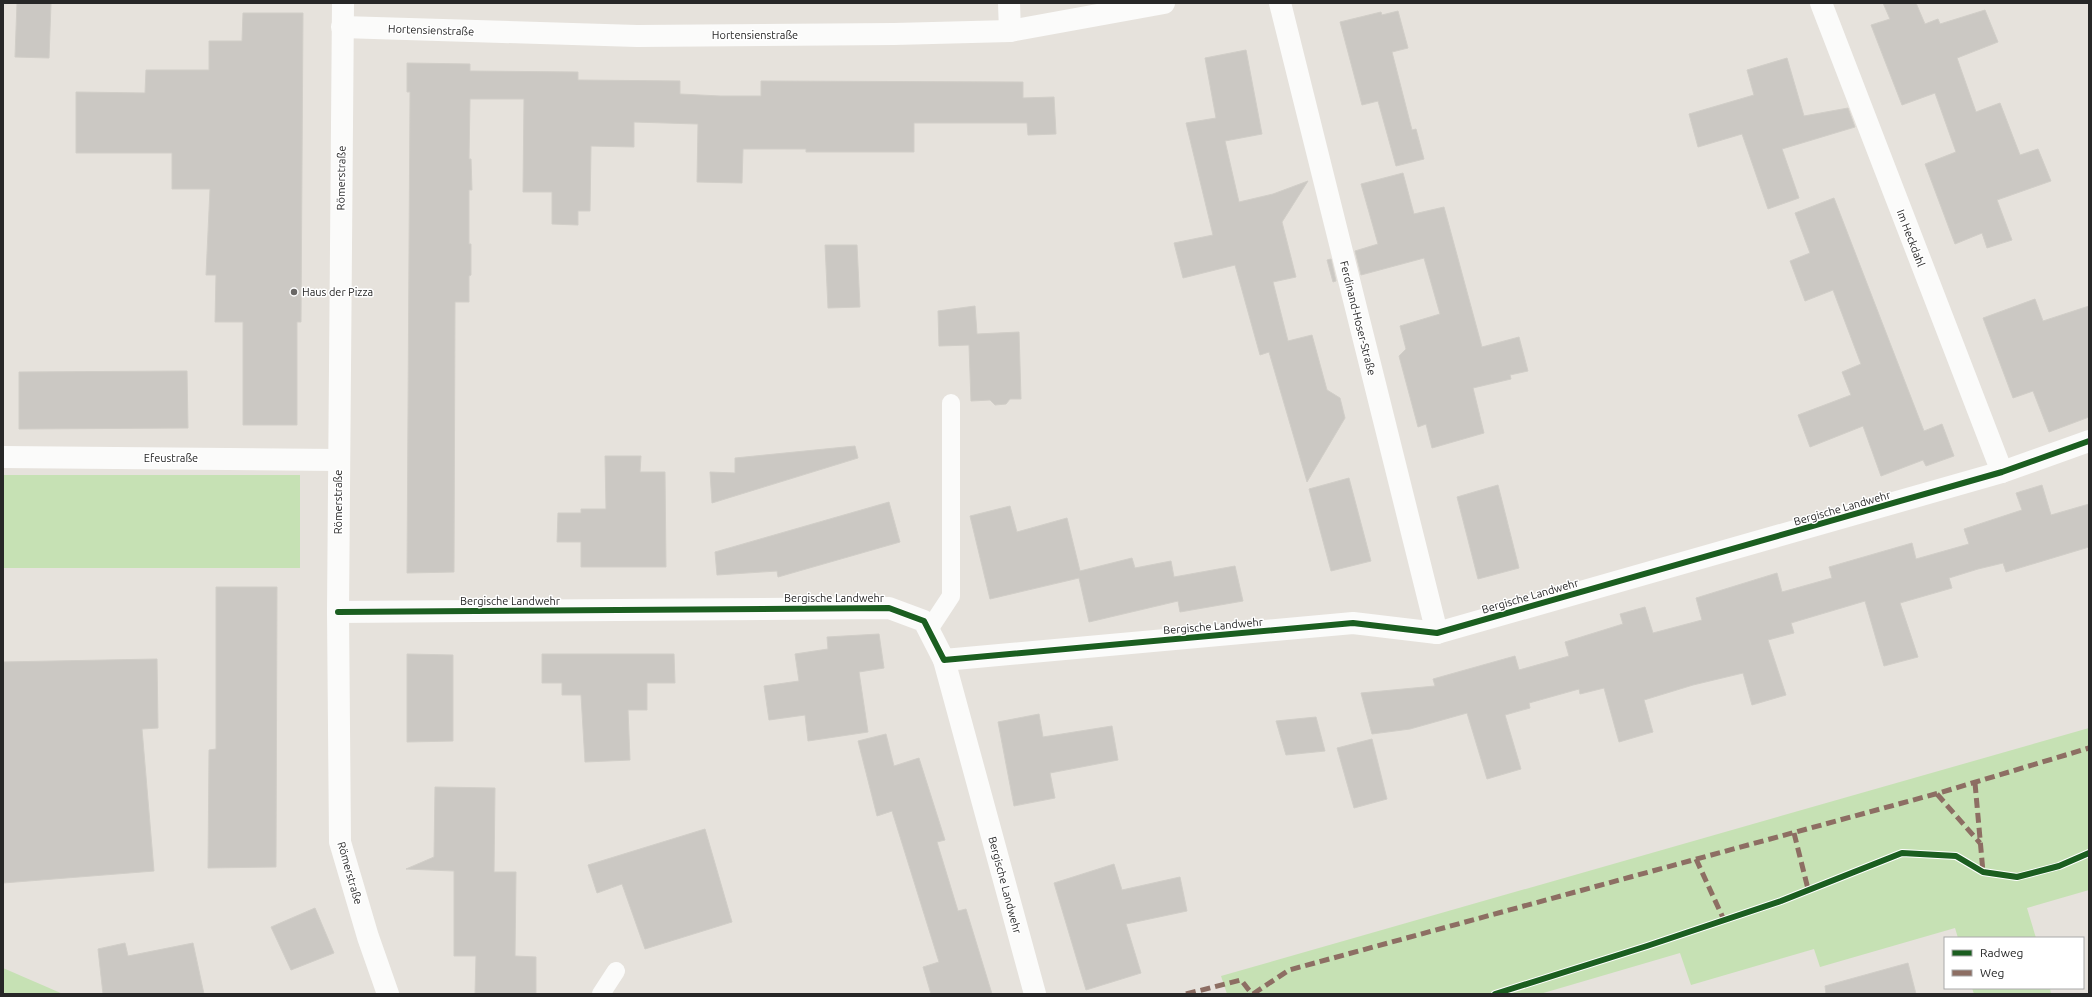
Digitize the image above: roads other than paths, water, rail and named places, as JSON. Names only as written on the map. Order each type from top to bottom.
[{"type":"street","name":"Römerstraße","points":[[343,3],[338,460],[340,842],[368,937],[388,994]]},
{"type":"street","points":[[1009,3],[1010,31]]},
{"type":"street","name":"Hortensienstraße","points":[[342,27],[637,36],[894,34],[1010,31],[1164,3]]},
{"type":"street","name":"Ferdinand-Hoser-Straße","points":[[1280,3],[1437,633]]},
{"type":"street","name":"Im Heckdahl","points":[[1821,3],[2002,472]]},
{"type":"street","name":"Bergische Landwehr","points":[[944,660],[1353,623],[1437,633],[2002,472],[2089,441]]},
{"type":"street","name":"Efeustraße","points":[[3,457],[338,460]]},
{"type":"street","name":"Bergische Landwehr","points":[[338,612],[889,608],[924,621],[944,660],[1035,994]]},
{"type":"lane","points":[[928,631],[951,596],[951,403]]},
{"type":"lane","points":[[601,994],[616,971]]},
{"type":"place","name":"Haus der Pizza","points":[[294,292]]}]
